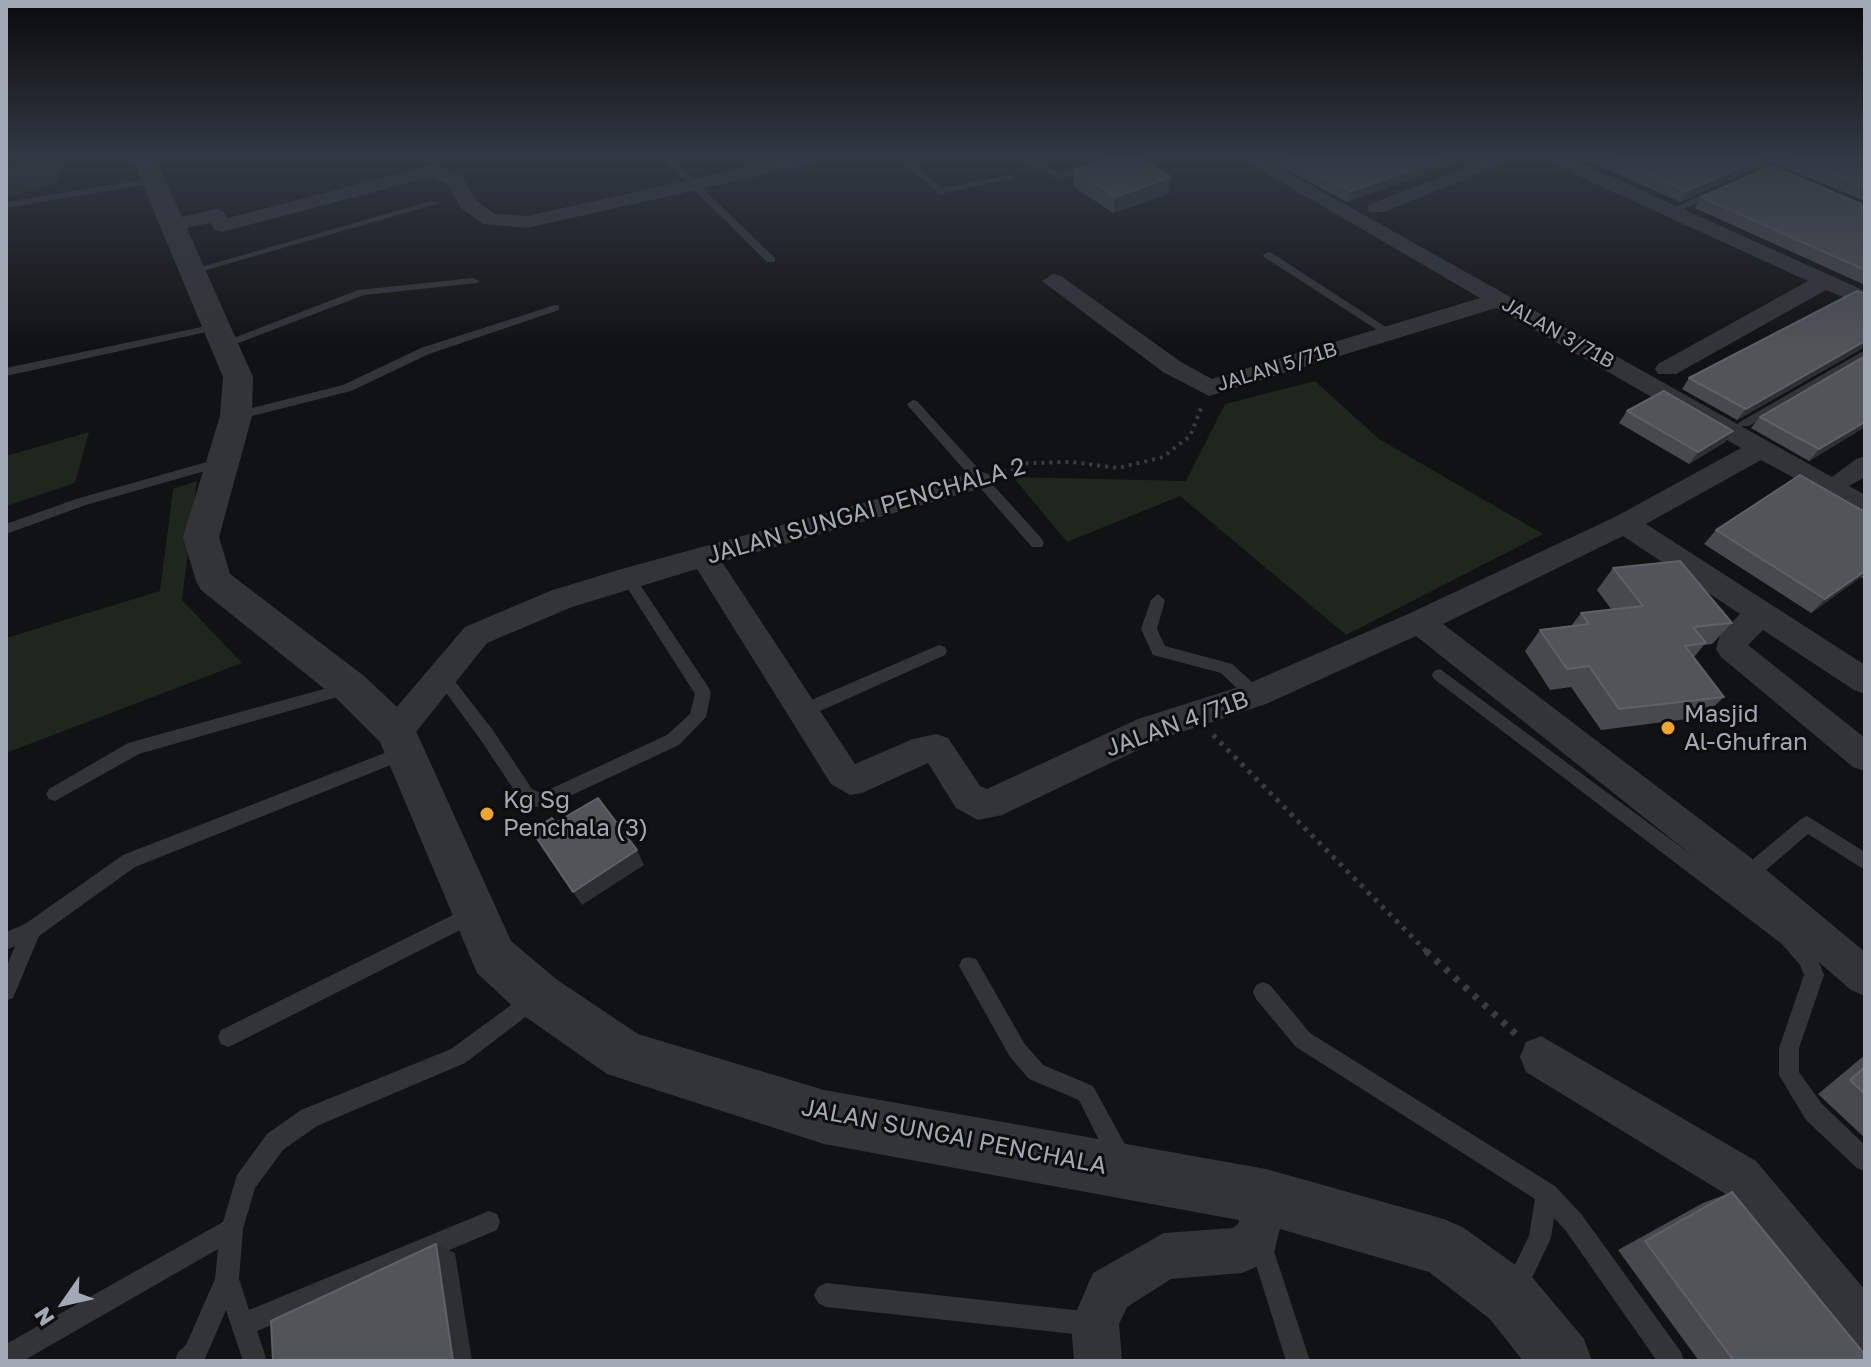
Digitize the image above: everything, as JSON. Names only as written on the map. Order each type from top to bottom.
[{"type":"street","points":[[172,225],[182,223]]},
{"type":"street","name":"JALAN 3/71B","points":[[1364,223],[1865,507]]},
{"type":"street","points":[[1698,223],[1865,299]]},
{"type":"street","name":"JALAN SUNGAI PENCHALA","points":[[172,225],[238,377],[236,416],[201,537],[214,581],[350,687],[400,742],[494,957],[538,996],[625,1056],[824,1117],[1126,1170],[1262,1217],[1444,1248],[1511,1298],[1562,1361]]},
{"type":"street","name":"JALAN 5/71B","points":[[1053,281],[1172,367],[1209,388],[1455,315],[1498,299]]},
{"type":"street","points":[[1667,369],[1825,281]]},
{"type":"street","name":"JALAN 4/71B","points":[[704,557],[801,712],[850,780],[925,749],[936,748],[968,797],[978,805],[990,804],[1150,729],[1255,695],[1419,622],[1625,524],[1762,448]]},
{"type":"street","name":"JALAN SUNGAI PENCHALA 2","points":[[400,742],[441,675],[476,635],[561,599],[628,578],[979,480]]},
{"type":"street","points":[[1625,524],[1865,681]]},
{"type":"street","points":[[1762,614],[1735,635],[1732,649],[1865,757]]},
{"type":"street","points":[[1419,622],[1746,876],[1865,977]]},
{"type":"street","points":[[1541,1057],[1740,1177],[1865,1327]]},
{"type":"street","points":[[1096,1343],[1110,1290],[1164,1256],[1242,1250],[1262,1217]]},
{"type":"lane","points":[[192,271],[364,223]]},
{"type":"lane","points":[[734,223],[771,260]]},
{"type":"lane","name":"JALAN 5/71B","points":[[1268,255],[1389,333]]},
{"type":"lane","points":[[6,372],[220,336],[362,292],[473,281]]},
{"type":"lane","points":[[236,416],[347,388],[425,351],[555,308]]},
{"type":"lane","points":[[1744,423],[1865,354]]},
{"type":"lane","points":[[913,404],[1037,543]]},
{"type":"lane","points":[[6,529],[81,502],[221,462]]},
{"type":"lane","points":[[441,675],[526,794],[536,800],[551,797],[673,740],[698,717],[703,693],[628,578]]},
{"type":"lane","points":[[1158,600],[1149,629],[1159,651],[1226,668],[1255,695]]},
{"type":"lane","points":[[801,712],[939,651]]},
{"type":"lane","points":[[1440,675],[1789,938],[1808,959],[1814,975],[1789,1048],[1789,1075],[1814,1112],[1865,1160]]},
{"type":"lane","points":[[55,794],[134,748],[350,687]]},
{"type":"lane","points":[[6,941],[32,930],[129,861],[400,742]]},
{"type":"lane","points":[[1746,876],[1807,824],[1865,862]]},
{"type":"lane","points":[[228,1037],[474,913]]},
{"type":"lane","points":[[6,991],[32,930]]},
{"type":"lane","points":[[969,966],[1017,1050],[1036,1072],[1086,1093],[1126,1170]]},
{"type":"lane","points":[[1263,992],[1303,1040],[1547,1194],[1574,1223],[1672,1361]]},
{"type":"lane","points":[[187,1361],[195,1354],[227,1279],[232,1229],[245,1183],[275,1142],[309,1118],[458,1056],[538,996]]},
{"type":"lane","points":[[1511,1298],[1540,1238],[1547,1194]]},
{"type":"lane","points":[[1262,1217],[1298,1361]]},
{"type":"lane","points":[[242,1325],[489,1222]]},
{"type":"lane","points":[[6,1357],[232,1229]]},
{"type":"lane","points":[[227,1279],[255,1361]]},
{"type":"lane","points":[[826,1295],[1096,1343]]},
{"type":"path","name":"JALAN SUNGAI PENCHALA 2","points":[[979,480],[1028,463],[1072,462],[1118,468],[1163,457],[1190,436],[1209,388]]},
{"type":"path","points":[[1195,716],[1386,914],[1541,1057]]},
{"type":"shaded area","points":[[1315,381],[1379,439],[1543,534],[1346,635],[1180,496],[1067,542],[1013,477],[1186,481],[1225,404]]},
{"type":"shaded area","points":[[89,432],[75,483],[6,506],[6,456]]},
{"type":"shaded area","points":[[197,481],[182,600],[242,663],[6,753],[6,638],[160,591],[173,489]]},
{"type":"building","points":[[1759,223],[1865,223],[1865,270]]},
{"type":"building","points":[[1857,291],[1865,294],[1865,341],[1746,409],[1689,378]]},
{"type":"building","points":[[1865,356],[1865,422],[1819,449],[1760,417]]},
{"type":"building","points":[[1664,391],[1733,431],[1698,452],[1627,411]]},
{"type":"building","points":[[1800,475],[1865,512],[1865,571],[1825,599],[1716,530]]},
{"type":"building","points":[[1680,561],[1732,623],[1693,627],[1706,643],[1685,646],[1724,697],[1619,709],[1589,666],[1567,669],[1540,630],[1589,624],[1581,613],[1643,606],[1613,568]]},
{"type":"building","points":[[598,798],[637,850],[573,892],[532,831],[552,818],[555,823]]},
{"type":"building","points":[[1865,1067],[1865,1094],[1850,1080]]},
{"type":"building","points":[[1732,1192],[1865,1355],[1865,1361],[1734,1361],[1645,1241]]},
{"type":"building","points":[[436,1244],[453,1361],[273,1361],[271,1321]]},
{"type":"place","name":"Masjid Al-Ghufran","points":[[1668,728]]},
{"type":"place","name":"Kg Sg Penchala (3)","points":[[487,814]]}]
